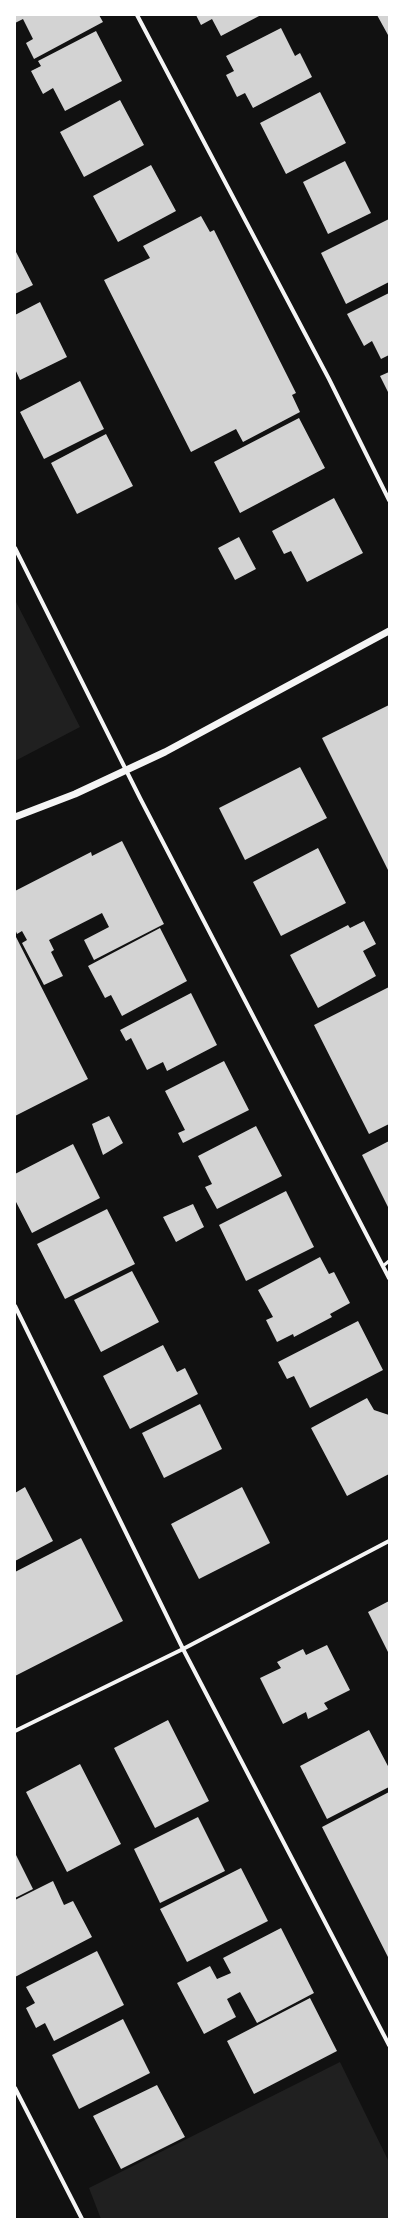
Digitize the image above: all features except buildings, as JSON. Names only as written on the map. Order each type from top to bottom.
[{"type":"street","points":[[137,15],[329,379],[389,500]]},
{"type":"street","points":[[15,548],[126,769],[389,1278]]},
{"type":"street","points":[[15,817],[75,794],[165,752],[389,630]]},
{"type":"street","points":[[15,1306],[182,1649],[389,2044]]},
{"type":"street","points":[[15,1731],[182,1649],[389,1541]]},
{"type":"street","points":[[15,2088],[82,2219]]},
{"type":"lane","points":[[383,1266],[389,1261]]},
{"type":"shaded area","points":[[15,600],[80,727],[15,761]]},
{"type":"shaded area","points":[[340,2062],[389,2162],[389,2219],[101,2219],[89,2188]]}]
